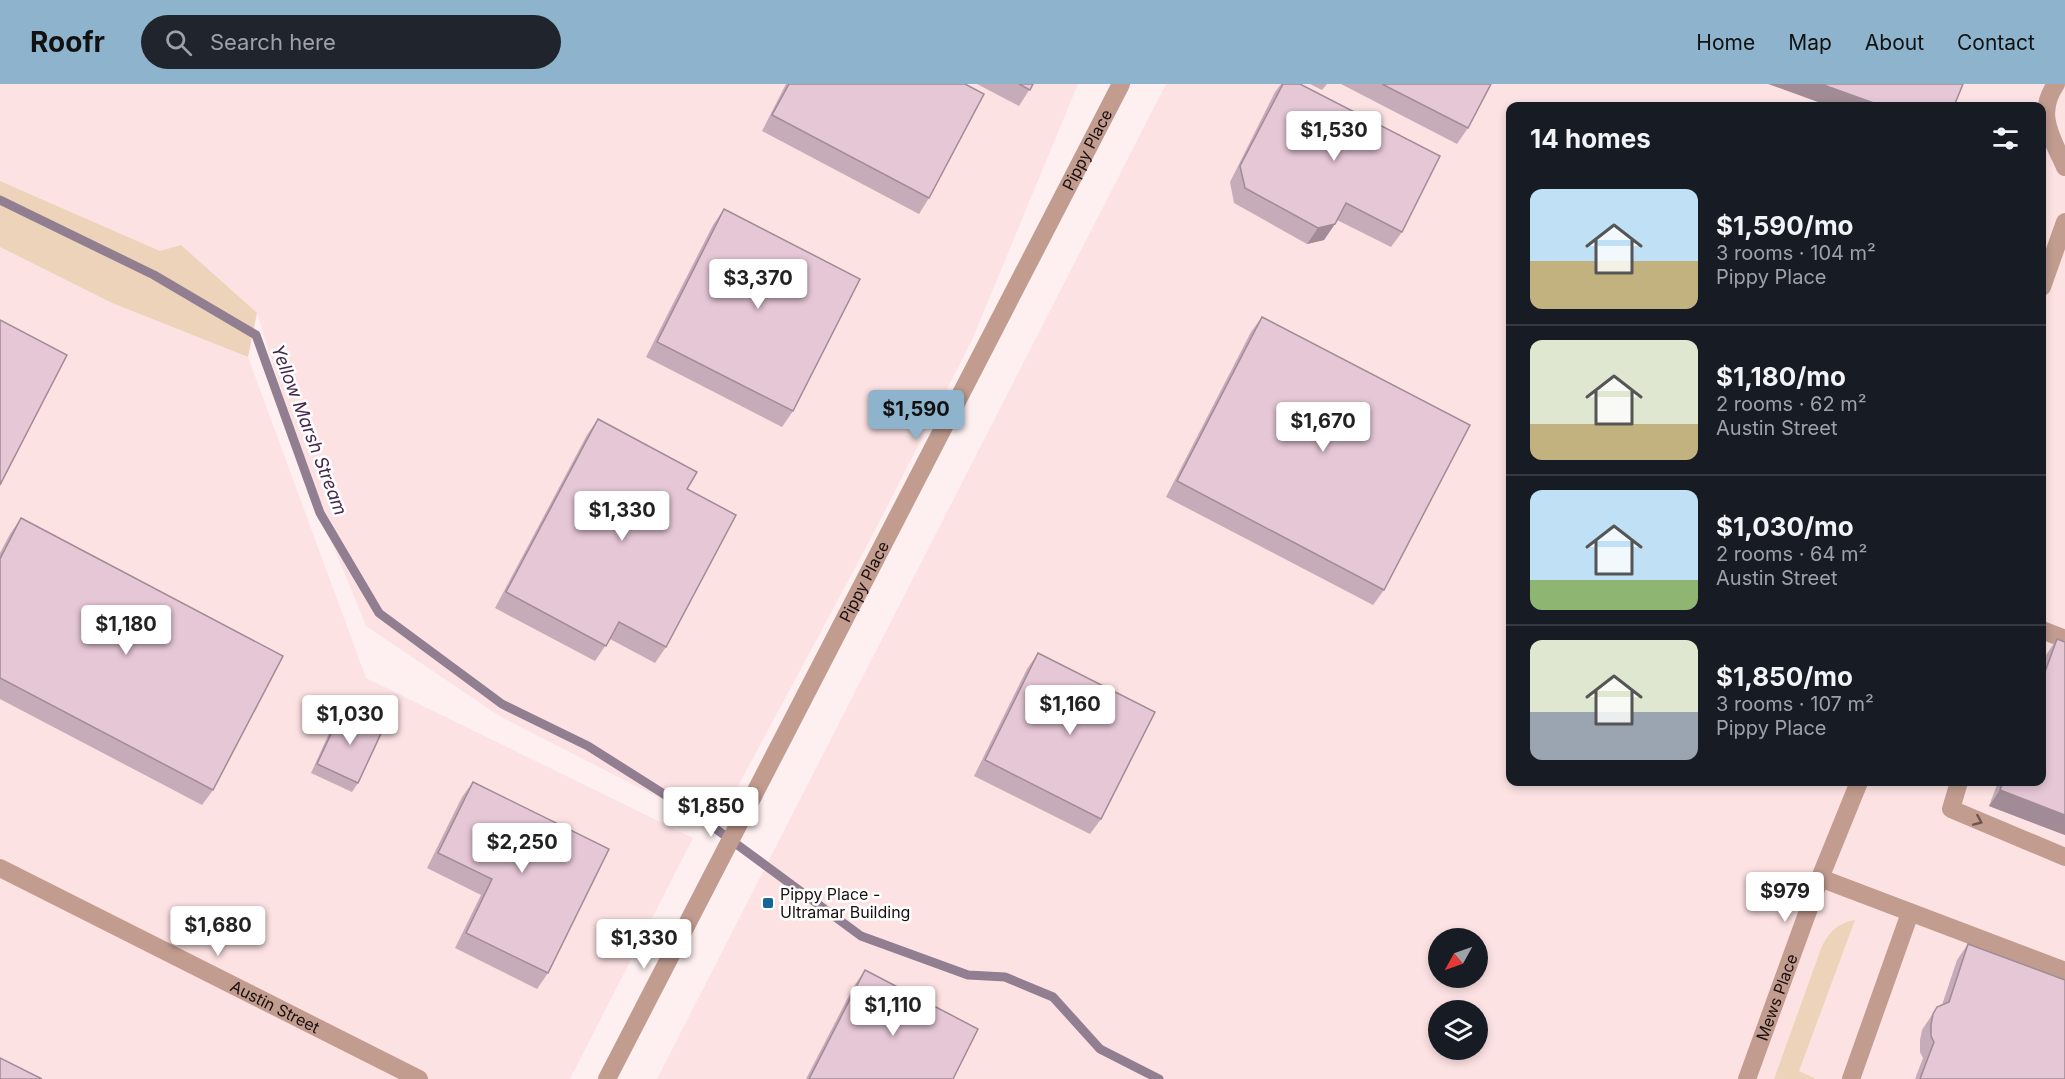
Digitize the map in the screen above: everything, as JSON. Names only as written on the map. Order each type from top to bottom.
[{"type":"street","name":"Pippy Place","points":[[607,1079],[1122,84]]},
{"type":"street","points":[[2046,117],[2050,87]]},
{"type":"street","points":[[2046,126],[2065,167]]},
{"type":"street","points":[[2046,276],[2065,222]]},
{"type":"street","points":[[2046,632],[2065,639]]},
{"type":"street","name":"Mews Place","points":[[1747,1079],[1820,879],[1857,786]]},
{"type":"street","points":[[1958,786],[1951,810],[2065,857]]},
{"type":"street","name":"Austin Street","points":[[0,868],[419,1079]]},
{"type":"street","points":[[1820,879],[2065,971]]},
{"type":"street","points":[[1851,1079],[1910,913]]},
{"type":"shaded area","points":[[0,84],[1078,84],[972,340],[869,542],[716,827],[501,717],[366,626],[320,513],[257,313],[160,251],[0,181]]},
{"type":"shaded area","points":[[1166,84],[2065,84],[2065,1079],[657,1079]]},
{"type":"shaded area","points":[[0,181],[160,251],[181,245],[257,313],[248,357],[112,303],[0,247]]},
{"type":"shaded area","points":[[0,247],[112,303],[248,357],[366,678],[693,838],[570,1079],[0,1079]]},
{"type":"shaded area","points":[[1855,920],[1799,1071],[1816,1079],[1774,1079],[1822,946],[1835,928]]},
{"type":"building","points":[[789,84],[965,84],[984,94],[929,198],[772,115]]},
{"type":"building","points":[[1019,84],[1033,84],[1030,90]]},
{"type":"building","points":[[1283,84],[1300,84],[1440,156],[1402,232],[1346,203],[1335,224],[1318,228],[1245,188],[1240,166]]},
{"type":"building","points":[[1382,84],[1491,84],[1468,128]]},
{"type":"building","points":[[1821,84],[1963,84],[1956,102],[1871,102]]},
{"type":"building","points":[[724,209],[860,279],[793,411],[657,342]]},
{"type":"building","points":[[1262,317],[1470,425],[1384,590],[1177,481]]},
{"type":"building","points":[[0,320],[67,355],[0,485]]},
{"type":"building","points":[[598,419],[697,472],[687,489],[736,515],[666,647],[619,622],[606,646],[506,592]]},
{"type":"building","points":[[21,518],[283,656],[213,790],[0,678],[0,559]]},
{"type":"building","points":[[2057,639],[2065,642],[2065,815],[2000,790],[2002,786],[2046,786],[2046,669]]},
{"type":"building","points":[[1038,653],[1155,712],[1101,819],[985,760]]},
{"type":"building","points":[[343,708],[384,727],[358,783],[317,764]]},
{"type":"building","points":[[473,782],[609,849],[548,973],[466,933],[492,879],[438,853]]},
{"type":"building","points":[[1968,944],[2065,980],[2065,1079],[1920,1079],[1934,1042],[1931,1036],[1933,1014],[1937,1007],[1949,1002]]},
{"type":"building","points":[[865,970],[978,1029],[953,1079],[809,1079]]},
{"type":"building","points":[[0,1058],[42,1079],[0,1079]]},
{"type":"waterway","name":"Yellow Marsh Stream","points":[[0,200],[154,275],[256,335],[320,513],[379,613],[502,704],[588,746],[697,815],[861,936],[968,975],[1005,977],[1053,997],[1100,1049],[1159,1079]]},
{"type":"place","name":"Pippy Place - Ultramar Building","points":[[768,903]]}]
